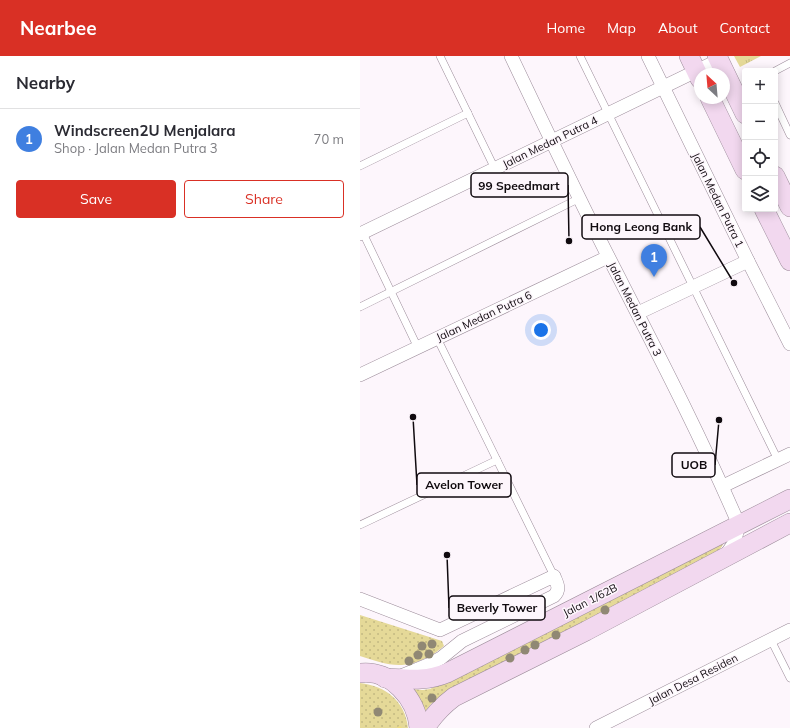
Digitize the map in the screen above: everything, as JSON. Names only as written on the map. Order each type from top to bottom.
[{"type":"main road","points":[[718,58],[742,108]]},
{"type":"main road","points":[[713,104],[742,164]]},
{"type":"main road","points":[[778,182],[790,207]]},
{"type":"main road","points":[[766,212],[790,261]]},
{"type":"main road","name":"Jalan 1/62B","points":[[389,678],[418,680],[437,677],[447,673],[790,499]]},
{"type":"main road","points":[[425,728],[436,712],[454,697],[586,631],[790,523]]},
{"type":"main road","points":[[361,672],[389,678],[400,688],[412,701],[418,718],[419,728]]},
{"type":"street","name":"Jalan Medan Putra 3","points":[[511,56],[608,257],[638,313],[723,486],[739,525]]},
{"type":"street","name":"Jalan Medan Putra 1","points":[[648,56],[790,344]]},
{"type":"street","name":"Jalan Medan Putra 4","points":[[697,68],[718,58]]},
{"type":"street","name":"Jalan Medan Putra 4","points":[[361,232],[609,114],[694,70]]},
{"type":"street","name":"Jalan Medan Putra 6","points":[[360,375],[608,257]]},
{"type":"street","points":[[638,313],[748,261]]},
{"type":"street","points":[[723,486],[784,457]]},
{"type":"street","points":[[720,561],[734,543],[739,525]]},
{"type":"street","points":[[360,599],[440,630],[554,576],[559,587],[558,592],[554,596],[462,641],[441,658],[430,664],[407,674],[389,678]]},
{"type":"street","name":"Jalan Desa Residen","points":[[596,728],[790,630]]},
{"type":"lane","points":[[440,56],[495,169]]},
{"type":"lane","points":[[580,56],[694,287],[784,457]]},
{"type":"lane","points":[[778,69],[790,64]]},
{"type":"lane","points":[[775,104],[790,135]]},
{"type":"lane","points":[[360,166],[468,113]]},
{"type":"lane","points":[[360,307],[580,198]]},
{"type":"lane","points":[[361,232],[418,348]]},
{"type":"lane","points":[[437,338],[554,576]]},
{"type":"lane","points":[[360,524],[497,460]]},
{"type":"lane","points":[[771,640],[790,678]]},
{"type":"green space","points":[[734,56],[761,56],[740,67]]},
{"type":"green space","points":[[727,538],[717,554],[443,694],[431,704],[423,714],[410,689],[430,689]]},
{"type":"green space","points":[[360,615],[442,641],[444,646],[425,658],[413,663],[402,665],[386,664],[360,656]]},
{"type":"green space","points":[[360,683],[386,691],[393,696],[403,710],[408,728],[360,728]]},
{"type":"place","name":"99 Speedmart","points":[[569,241]]},
{"type":"place","name":"Windscreen2U Menjalara","points":[[654,277]]},
{"type":"place","name":"Hong Leong Bank","points":[[734,283]]},
{"type":"place","name":"Avelon Tower","points":[[413,417]]},
{"type":"place","name":"UOB","points":[[719,420]]},
{"type":"place","name":"Beverly Tower","points":[[447,555]]}]
